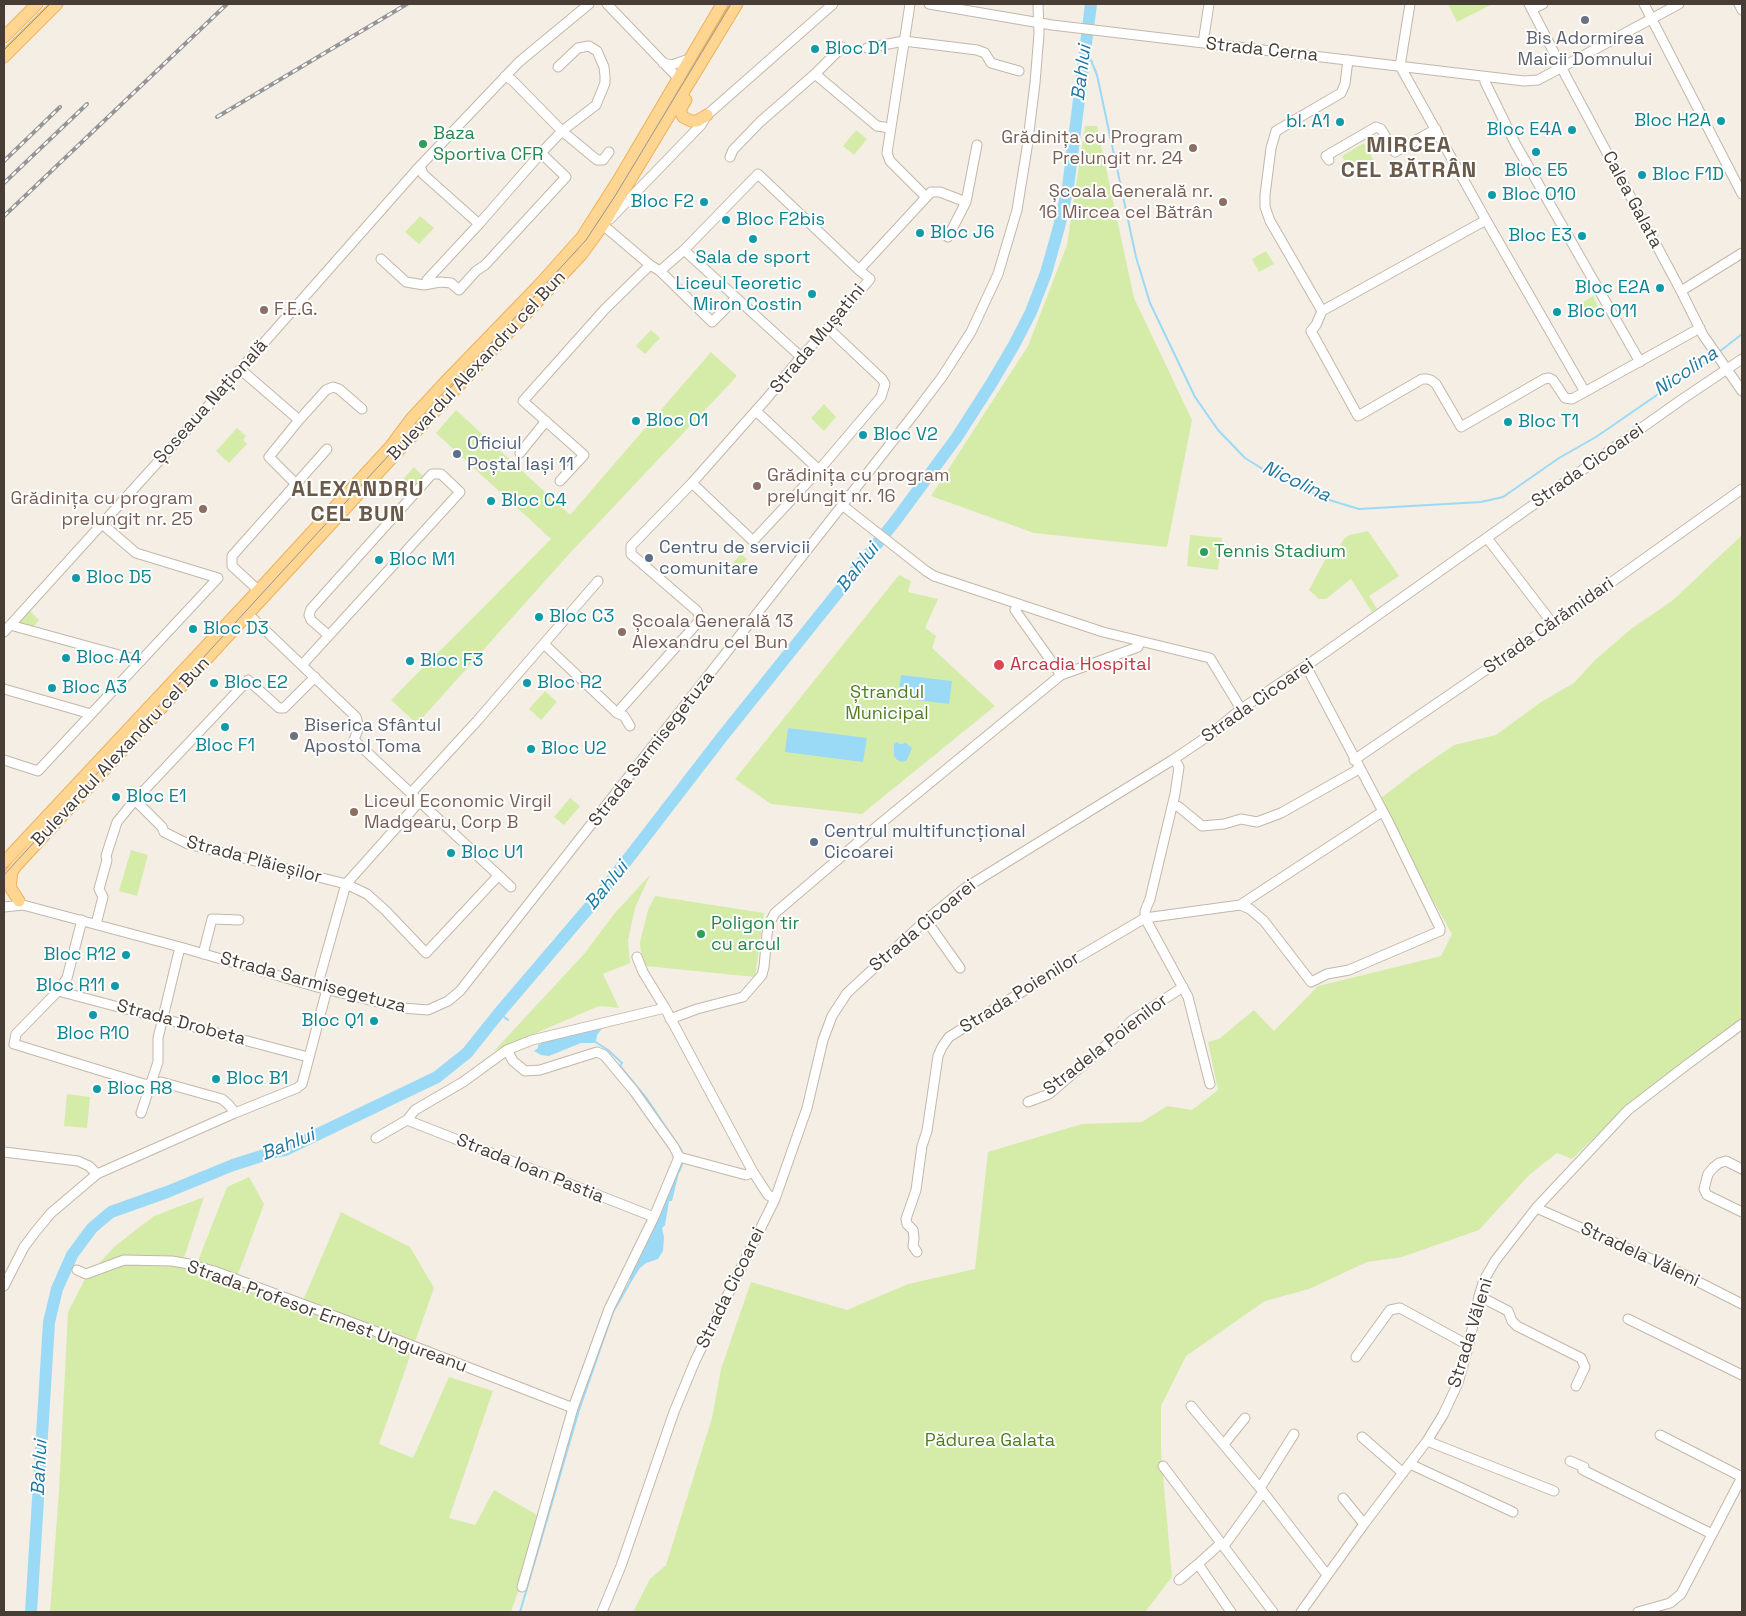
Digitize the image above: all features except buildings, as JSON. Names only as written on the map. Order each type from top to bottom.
[{"type":"main road","points":[[4,37],[37,4]]},
{"type":"main road","points":[[4,57],[57,4]]},
{"type":"main road","name":"Bulevardul Alexandru cel Bun","points":[[4,882],[9,865],[245,611],[582,254],[689,59],[722,4]]},
{"type":"main road","points":[[707,115],[697,121],[690,121],[683,117],[680,110],[699,77],[699,67],[737,4]]},
{"type":"main road","name":"Bulevardul Alexandru cel Bun","points":[[245,611],[258,590],[390,447],[411,419],[539,285],[582,237],[599,222],[699,67]]},
{"type":"main road","points":[[9,865],[10,887],[21,903]]},
{"type":"main road","points":[[4,895],[21,903]]},
{"type":"street","name":"Șoseaua Națională","points":[[7,628],[420,166],[519,62],[589,4]]},
{"type":"street","points":[[607,4],[679,79]]},
{"type":"street","name":"Bulevardul Alexandru cel Bun","points":[[599,222],[694,131],[707,115],[833,4]]},
{"type":"street","points":[[910,4],[887,153],[890,161],[926,197],[931,192],[936,192],[966,202]]},
{"type":"street","points":[[929,4],[1037,23]]},
{"type":"street","name":"Strada Sarmisegetuza","points":[[4,907],[21,903],[317,987],[402,1008],[428,1010],[448,1001],[460,991],[914,414],[971,332],[998,274],[1017,210],[1028,148],[1039,34],[1037,23],[1038,4]]},
{"type":"street","points":[[1204,43],[1209,4]]},
{"type":"street","points":[[1410,4],[1400,66],[1585,392]]},
{"type":"street","points":[[1531,7],[1543,4]]},
{"type":"street","points":[[1644,4],[1742,194]]},
{"type":"street","name":"Strada Cerna","points":[[1037,23],[1485,77],[1533,81],[1679,4]]},
{"type":"street","points":[[1739,4],[1742,10]]},
{"type":"street","name":"Calea Galata","points":[[1531,7],[1701,332],[1742,392]]},
{"type":"street","points":[[867,48],[904,41],[982,51],[991,63],[1019,71]]},
{"type":"street","points":[[428,284],[427,280],[541,153],[562,131],[596,105],[605,83],[605,76],[604,67],[596,51],[589,46],[578,48],[558,66]]},
{"type":"street","points":[[730,157],[733,150],[760,122],[815,74],[842,47]]},
{"type":"street","points":[[663,63],[672,65],[689,59]]},
{"type":"street","points":[[1322,311],[1270,221],[1265,207],[1265,194],[1276,131],[1340,93],[1345,84],[1348,60]]},
{"type":"street","points":[[815,74],[877,126],[890,128]]},
{"type":"street","points":[[506,76],[562,131],[597,160],[603,160],[609,152]]},
{"type":"street","points":[[1485,77],[1485,82],[1515,143],[1640,362]]},
{"type":"street","points":[[1329,160],[1326,156],[1376,127],[1381,129],[1395,152],[1436,129]]},
{"type":"street","points":[[948,237],[966,202],[977,145]]},
{"type":"street","points":[[381,259],[406,282],[428,284],[451,283],[459,290],[476,271],[485,265],[566,177],[541,153]]},
{"type":"street","points":[[420,166],[423,174],[479,224]]},
{"type":"street","points":[[660,271],[684,250],[758,174],[860,270]]},
{"type":"street","name":"Strada Mușatini","points":[[617,712],[700,618],[697,611],[631,554],[632,544],[692,483],[870,279],[860,270],[926,197]]},
{"type":"street","points":[[1486,220],[1322,311],[1311,331],[1358,416],[1427,379],[1436,384],[1461,427],[1544,379],[1549,378],[1553,380],[1565,398],[1572,399],[1701,332]]},
{"type":"street","points":[[599,222],[650,265],[660,271],[712,322],[736,298]]},
{"type":"street","points":[[684,250],[801,357]]},
{"type":"street","points":[[1681,291],[1742,253]]},
{"type":"street","points":[[560,481],[584,455],[524,401],[606,309],[650,265]]},
{"type":"street","points":[[692,483],[753,541],[819,470],[881,397],[885,384],[828,328]]},
{"type":"street","name":"Strada Cicoarei","points":[[602,1612],[621,1566],[678,1404],[708,1335],[775,1199],[807,1108],[832,1016],[846,993],[926,920],[965,888],[1174,759],[1211,734],[1241,709],[1306,666],[1725,367],[1742,359]]},
{"type":"street","points":[[240,369],[299,420]]},
{"type":"street","points":[[296,484],[268,458],[299,420],[326,390],[333,387],[339,389],[362,409]]},
{"type":"street","points":[[756,411],[819,470]]},
{"type":"street","points":[[520,453],[546,421]]},
{"type":"street","points":[[258,590],[232,566],[232,556],[327,449]]},
{"type":"street","points":[[302,664],[460,492],[441,474],[432,474],[311,609],[309,615],[311,620],[328,635]]},
{"type":"street","name":"Strada Cărămidari","points":[[1354,760],[1553,624],[1742,489]]},
{"type":"street","points":[[842,506],[926,572],[934,576],[1103,632],[1210,658],[1241,709]]},
{"type":"street","points":[[4,760],[38,771],[218,578],[136,553],[101,523]]},
{"type":"street","points":[[1487,538],[1553,624]]},
{"type":"street","points":[[410,793],[471,728],[598,581]]},
{"type":"street","points":[[1019,604],[1016,610],[1061,675]]},
{"type":"street","points":[[245,611],[356,717],[359,727],[354,740],[511,887]]},
{"type":"street","points":[[7,628],[141,661]]},
{"type":"street","points":[[670,1019],[697,1009],[743,997],[762,975],[769,924],[776,913],[869,833],[1061,675],[1138,647],[1140,641]]},
{"type":"street","points":[[544,644],[617,712],[624,716],[630,726]]},
{"type":"street","points":[[1240,905],[1250,909],[1264,921],[1311,982],[1327,974],[1349,970],[1438,932],[1440,928],[1306,666]]},
{"type":"street","points":[[96,924],[103,897],[99,889],[116,822],[135,800],[248,680],[279,708],[284,708],[315,677]]},
{"type":"street","points":[[4,689],[91,714]]},
{"type":"street","points":[[1174,759],[1179,767],[1173,804],[1150,899],[1145,911],[1145,918],[1240,905],[1382,812]]},
{"type":"street","points":[[1173,804],[1179,806],[1202,826],[1224,824],[1241,819],[1257,822],[1309,798],[1359,769]]},
{"type":"street","name":"Strada Plăieșilor","points":[[135,800],[162,827],[164,832],[188,844],[346,884]]},
{"type":"street","name":"Strada Plăieșilor","points":[[317,987],[346,884],[420,801]]},
{"type":"street","points":[[346,884],[372,898],[426,953],[498,876]]},
{"type":"street","name":"Stradela Poienilor","points":[[1145,918],[1183,987],[1190,1006],[1210,1084]]},
{"type":"street","name":"Strada Poienilor","points":[[917,1252],[913,1246],[913,1230],[907,1224],[906,1219],[916,1190],[938,1056],[942,1047],[949,1037],[1145,918]]},
{"type":"street","points":[[203,954],[212,919],[238,920]]},
{"type":"street","points":[[82,920],[67,978],[58,991],[16,1034],[14,1044],[152,1085],[161,1082],[222,1099],[235,1113]]},
{"type":"street","points":[[926,920],[960,968]]},
{"type":"street","points":[[142,1113],[158,1062],[158,1038],[162,1017],[180,947]]},
{"type":"street","points":[[637,957],[643,972],[665,1008],[753,1172],[768,1195],[775,1199]]},
{"type":"street","name":"Stradela Poienilor","points":[[1028,1102],[1049,1094],[1131,1022],[1183,987]]},
{"type":"street","points":[[4,1286],[24,1247],[36,1231],[51,1213],[97,1174],[235,1113],[297,1088],[302,1084],[327,989]]},
{"type":"street","name":"Strada Drobeta","points":[[58,991],[308,1057]]},
{"type":"street","points":[[376,1138],[406,1120],[414,1110],[463,1082],[507,1050],[532,1040],[665,1008]]},
{"type":"street","name":"Strada Văleni","points":[[1302,1612],[1364,1524],[1427,1441],[1458,1383],[1469,1344],[1479,1296],[1484,1280],[1495,1261],[1537,1207],[1587,1158],[1628,1110],[1742,1024]]},
{"type":"street","points":[[507,1050],[513,1061],[525,1071],[540,1070],[597,1052],[604,1055],[634,1091],[674,1147],[679,1157],[746,1175],[753,1172]]},
{"type":"street","name":"Strada Ioan Pastia","points":[[406,1120],[654,1218]]},
{"type":"street","points":[[4,1152],[78,1161],[89,1166],[97,1174]]},
{"type":"street","points":[[522,1587],[573,1408],[610,1308],[654,1218],[679,1157]]},
{"type":"street","points":[[1742,1169],[1726,1161],[1719,1163],[1708,1174],[1704,1189],[1707,1195],[1742,1212]]},
{"type":"street","name":"Stradela Văleni","points":[[1537,1207],[1665,1265],[1742,1304]]},
{"type":"street","name":"Strada Profesor Ernest Ungureanu","points":[[77,1270],[86,1274],[124,1260],[172,1261],[189,1264],[214,1271],[377,1332],[573,1408]]},
{"type":"street","points":[[1479,1296],[1508,1311],[1512,1321],[1517,1326],[1581,1358],[1585,1367],[1576,1386]]},
{"type":"street","points":[[1356,1356],[1390,1310],[1400,1308],[1469,1344]]},
{"type":"street","points":[[1628,1319],[1742,1375]]},
{"type":"street","points":[[1191,1406],[1224,1444],[1328,1574]]},
{"type":"street","points":[[1224,1444],[1245,1418]]},
{"type":"street","points":[[1179,1580],[1222,1544],[1226,1543],[1261,1490],[1294,1434]]},
{"type":"street","points":[[1638,1612],[1670,1603],[1681,1594],[1712,1534],[1740,1488],[1742,1477],[1660,1435]]},
{"type":"street","points":[[1362,1437],[1403,1472]]},
{"type":"street","points":[[1427,1441],[1554,1491]]},
{"type":"street","points":[[1570,1461],[1584,1467],[1583,1470],[1712,1534]]},
{"type":"street","points":[[1410,1464],[1513,1512]]},
{"type":"street","points":[[1164,1466],[1273,1612]]},
{"type":"street","points":[[1343,1498],[1364,1524]]},
{"type":"street","points":[[1198,1564],[1231,1612]]},
{"type":"street","points":[[1670,1603],[1674,1612]]},
{"type":"green space","points":[[1448,4],[1493,4],[1457,22]]},
{"type":"green space","points":[[1085,126],[1097,126],[1134,298],[1192,420],[1167,547],[1034,533],[931,496],[1028,346],[1067,245]]},
{"type":"green space","points":[[856,130],[867,139],[854,155],[843,146]]},
{"type":"green space","points":[[1364,143],[1376,164],[1353,176],[1342,156]]},
{"type":"green space","points":[[420,216],[434,228],[419,244],[405,232]]},
{"type":"green space","points":[[1266,251],[1274,264],[1259,272],[1252,259]]},
{"type":"green space","points":[[1593,296],[1598,307],[1586,314],[1580,304]]},
{"type":"green space","points":[[651,330],[660,338],[645,354],[636,346]]},
{"type":"green space","points":[[711,352],[737,376],[570,553],[417,724],[391,700],[551,539],[436,433],[456,410],[570,515]]},
{"type":"green space","points":[[824,404],[836,417],[824,431],[811,418]]},
{"type":"green space","points":[[237,428],[246,436],[243,440],[247,444],[229,463],[216,451]]},
{"type":"green space","points":[[414,467],[424,477],[413,490],[404,490],[398,485]]},
{"type":"green space","points":[[1368,531],[1399,576],[1369,596],[1377,609],[1372,612],[1351,579],[1326,599],[1319,599],[1309,590],[1326,558],[1339,548],[1343,540],[1349,535]]},
{"type":"green space","name":"Tennis Stadium","points":[[1190,535],[1222,538],[1218,570],[1187,566]]},
{"type":"green space","name":"Pădurea Galata","points":[[1742,535],[1742,1019],[1681,1063],[1572,1159],[1557,1153],[1529,1175],[1479,1230],[1402,1257],[1367,1262],[1309,1289],[1265,1301],[1186,1356],[1161,1406],[1161,1453],[1172,1577],[1145,1612],[633,1612],[650,1579],[666,1565],[712,1418],[721,1369],[751,1282],[847,1310],[908,1284],[975,1269],[988,1152],[1082,1124],[1142,1122],[1167,1106],[1192,1110],[1218,1090],[1208,1042],[1219,1039],[1254,1010],[1274,1031],[1318,986],[1441,956],[1452,934],[1388,821],[1381,798],[1454,745],[1496,735],[1541,702],[1574,683],[1595,660],[1631,629],[1672,601]]},
{"type":"green space","points":[[741,554],[747,559],[734,574],[728,568]]},
{"type":"green space","name":"Ștrandul Municipal","points":[[899,575],[911,581],[908,592],[938,599],[925,628],[936,636],[932,648],[995,706],[862,814],[771,804],[735,779]]},
{"type":"green space","points":[[28,609],[39,620],[32,628],[18,624],[18,619]]},
{"type":"green space","points":[[545,691],[557,702],[541,720],[529,709]]},
{"type":"green space","points":[[570,798],[580,806],[564,825],[554,817]]},
{"type":"green space","points":[[131,850],[148,855],[137,896],[119,891]]},
{"type":"green space","points":[[650,875],[635,908],[628,940],[630,963],[603,974],[619,1008],[599,1006],[494,1051],[584,954],[614,914]]},
{"type":"green space","name":"Poligon tir cu arcul","points":[[655,896],[764,913],[755,977],[646,966],[641,955],[640,942],[648,910]]},
{"type":"green space","points":[[67,1094],[90,1097],[87,1128],[64,1126]]},
{"type":"green space","points":[[249,1177],[264,1204],[234,1285],[299,1310],[341,1212],[410,1247],[434,1288],[379,1444],[413,1458],[449,1377],[493,1391],[449,1518],[475,1525],[494,1490],[537,1515],[526,1567],[511,1612],[50,1612],[59,1491],[68,1312],[85,1279],[115,1246],[154,1216],[204,1197],[181,1267],[194,1271],[227,1187]]},
{"type":"water","points":[[901,675],[952,681],[949,704],[898,698]]},
{"type":"water","points":[[788,728],[867,738],[863,762],[785,752]]},
{"type":"water","points":[[897,742],[900,744],[906,743],[912,748],[907,760],[902,762],[894,756],[894,744]]},
{"type":"water","points":[[605,1025],[597,1035],[596,1042],[581,1043],[549,1056],[541,1055],[534,1051],[538,1048],[538,1045],[545,1041]]},
{"type":"water","points":[[680,1168],[672,1201],[669,1201],[665,1225],[662,1228],[664,1237],[663,1251],[658,1259],[646,1263],[640,1268],[631,1281],[629,1277],[673,1173]]},
{"type":"waterway","name":"Bahlui","points":[[31,1612],[49,1322],[57,1289],[72,1255],[92,1228],[111,1212],[233,1165],[285,1150],[437,1077],[467,1053],[604,890],[722,737],[896,520],[957,437],[1014,345],[1031,312],[1046,273],[1059,227],[1068,187],[1091,4]]},
{"type":"waterway","name":"Nicolina","points":[[1086,48],[1097,75],[1136,257],[1150,303],[1195,397],[1218,430],[1245,458],[1261,468],[1326,499],[1359,509],[1481,502],[1503,497],[1559,458],[1596,437],[1715,355]]},
{"type":"waterway","name":"Nicolina","points":[[1719,352],[1742,334]]},
{"type":"waterway","points":[[499,1013],[508,1020]]},
{"type":"waterway","points":[[594,1041],[608,1050],[622,1063],[620,1066],[647,1099],[675,1141]]},
{"type":"waterway","points":[[678,1145],[682,1151]]},
{"type":"waterway","points":[[679,1172],[683,1162]]},
{"type":"waterway","points":[[520,1612],[579,1410],[613,1312],[637,1270]]},
{"type":"tram line","points":[[4,50],[50,4]]},
{"type":"tram line","points":[[4,875],[586,240],[615,196],[731,4]]},
{"type":"railway","points":[[4,216],[227,4]]},
{"type":"railway","points":[[217,117],[407,4]]},
{"type":"railway","points":[[4,183],[87,104]]},
{"type":"railway","points":[[4,161],[60,107]]},
{"type":"place","name":"Bis Adormirea Maicii Domnului","points":[[1585,20]]},
{"type":"place","name":"Bloc D1","points":[[815,49]]},
{"type":"place","name":"Bloc H2A","points":[[1721,121]]},
{"type":"place","name":"bl. A1","points":[[1340,122]]},
{"type":"place","name":"Bloc E4A","points":[[1572,130]]},
{"type":"place","name":"Baza Sportiva CFR","points":[[423,144]]},
{"type":"place","name":"Grădinița cu Program Prelungit nr. 24","points":[[1193,148]]},
{"type":"place","name":"Bloc E5","points":[[1536,152]]},
{"type":"place","name":"Bloc F1D","points":[[1642,175]]},
{"type":"place","name":"Bloc O10","points":[[1492,195]]},
{"type":"place","name":"Bloc F2","points":[[704,202]]},
{"type":"place","name":"Școala Generală nr. 16 Mircea cel Bătrân","points":[[1223,202]]},
{"type":"place","name":"Bloc F2bis","points":[[726,220]]},
{"type":"place","name":"Bloc J6","points":[[920,233]]},
{"type":"place","name":"Bloc E3","points":[[1582,236]]},
{"type":"place","name":"Sala de sport","points":[[753,239]]},
{"type":"place","name":"Bloc E2A","points":[[1660,288]]},
{"type":"place","name":"Liceul Teoretic Miron Costin","points":[[812,294]]},
{"type":"place","name":"F.E.G.","points":[[264,310]]},
{"type":"place","name":"Bloc O11","points":[[1557,312]]},
{"type":"place","name":"Bloc O1","points":[[636,421]]},
{"type":"place","name":"Bloc T1","points":[[1508,422]]},
{"type":"place","name":"Bloc V2","points":[[863,435]]},
{"type":"place","name":"Oficiul Poștal Iași 11","points":[[457,454]]},
{"type":"place","name":"Grădinița cu program prelungit nr. 16","points":[[757,486]]},
{"type":"place","name":"Bloc C4","points":[[491,501]]},
{"type":"place","name":"Grădinița cu program prelungit nr. 25","points":[[203,509]]},
{"type":"place","name":"Tennis Stadium","points":[[1204,552]]},
{"type":"place","name":"Centru de servicii comunitare","points":[[649,558]]},
{"type":"place","name":"Bloc M1","points":[[379,560]]},
{"type":"place","name":"Bloc D5","points":[[76,578]]},
{"type":"place","name":"Bloc C3","points":[[539,617]]},
{"type":"place","name":"Bloc D3","points":[[193,629]]},
{"type":"place","name":"Școala Generală 13 Alexandru cel Bun","points":[[622,632]]},
{"type":"place","name":"Bloc A4","points":[[66,658]]},
{"type":"place","name":"Bloc F3","points":[[410,661]]},
{"type":"place","name":"Arcadia Hospital","points":[[999,665]]},
{"type":"place","name":"Bloc E2","points":[[214,683]]},
{"type":"place","name":"Bloc R2","points":[[527,683]]},
{"type":"place","name":"Bloc A3","points":[[52,688]]},
{"type":"place","name":"Bloc F1","points":[[225,727]]},
{"type":"place","name":"Biserica Sfântul Apostol Toma","points":[[294,736]]},
{"type":"place","name":"Bloc U2","points":[[531,749]]},
{"type":"place","name":"Bloc E1","points":[[116,797]]},
{"type":"place","name":"Liceul Economic Virgil Madgearu, Corp B","points":[[354,812]]},
{"type":"place","name":"Centrul multifuncțional Cicoarei","points":[[814,842]]},
{"type":"place","name":"Bloc U1","points":[[451,853]]},
{"type":"place","name":"Poligon tir cu arcul","points":[[701,934]]},
{"type":"place","name":"Bloc R12","points":[[126,955]]},
{"type":"place","name":"Bloc R11","points":[[115,986]]},
{"type":"place","name":"Bloc R10","points":[[93,1015]]},
{"type":"place","name":"Bloc Q1","points":[[374,1021]]},
{"type":"place","name":"Bloc B1","points":[[216,1079]]},
{"type":"place","name":"Bloc R8","points":[[97,1089]]},
{"type":"district","name":"MIRCEA CEL BĂTRÂN","points":[[1409,158]]},
{"type":"district","name":"ALEXANDRU CEL BUN","points":[[358,502]]}]
